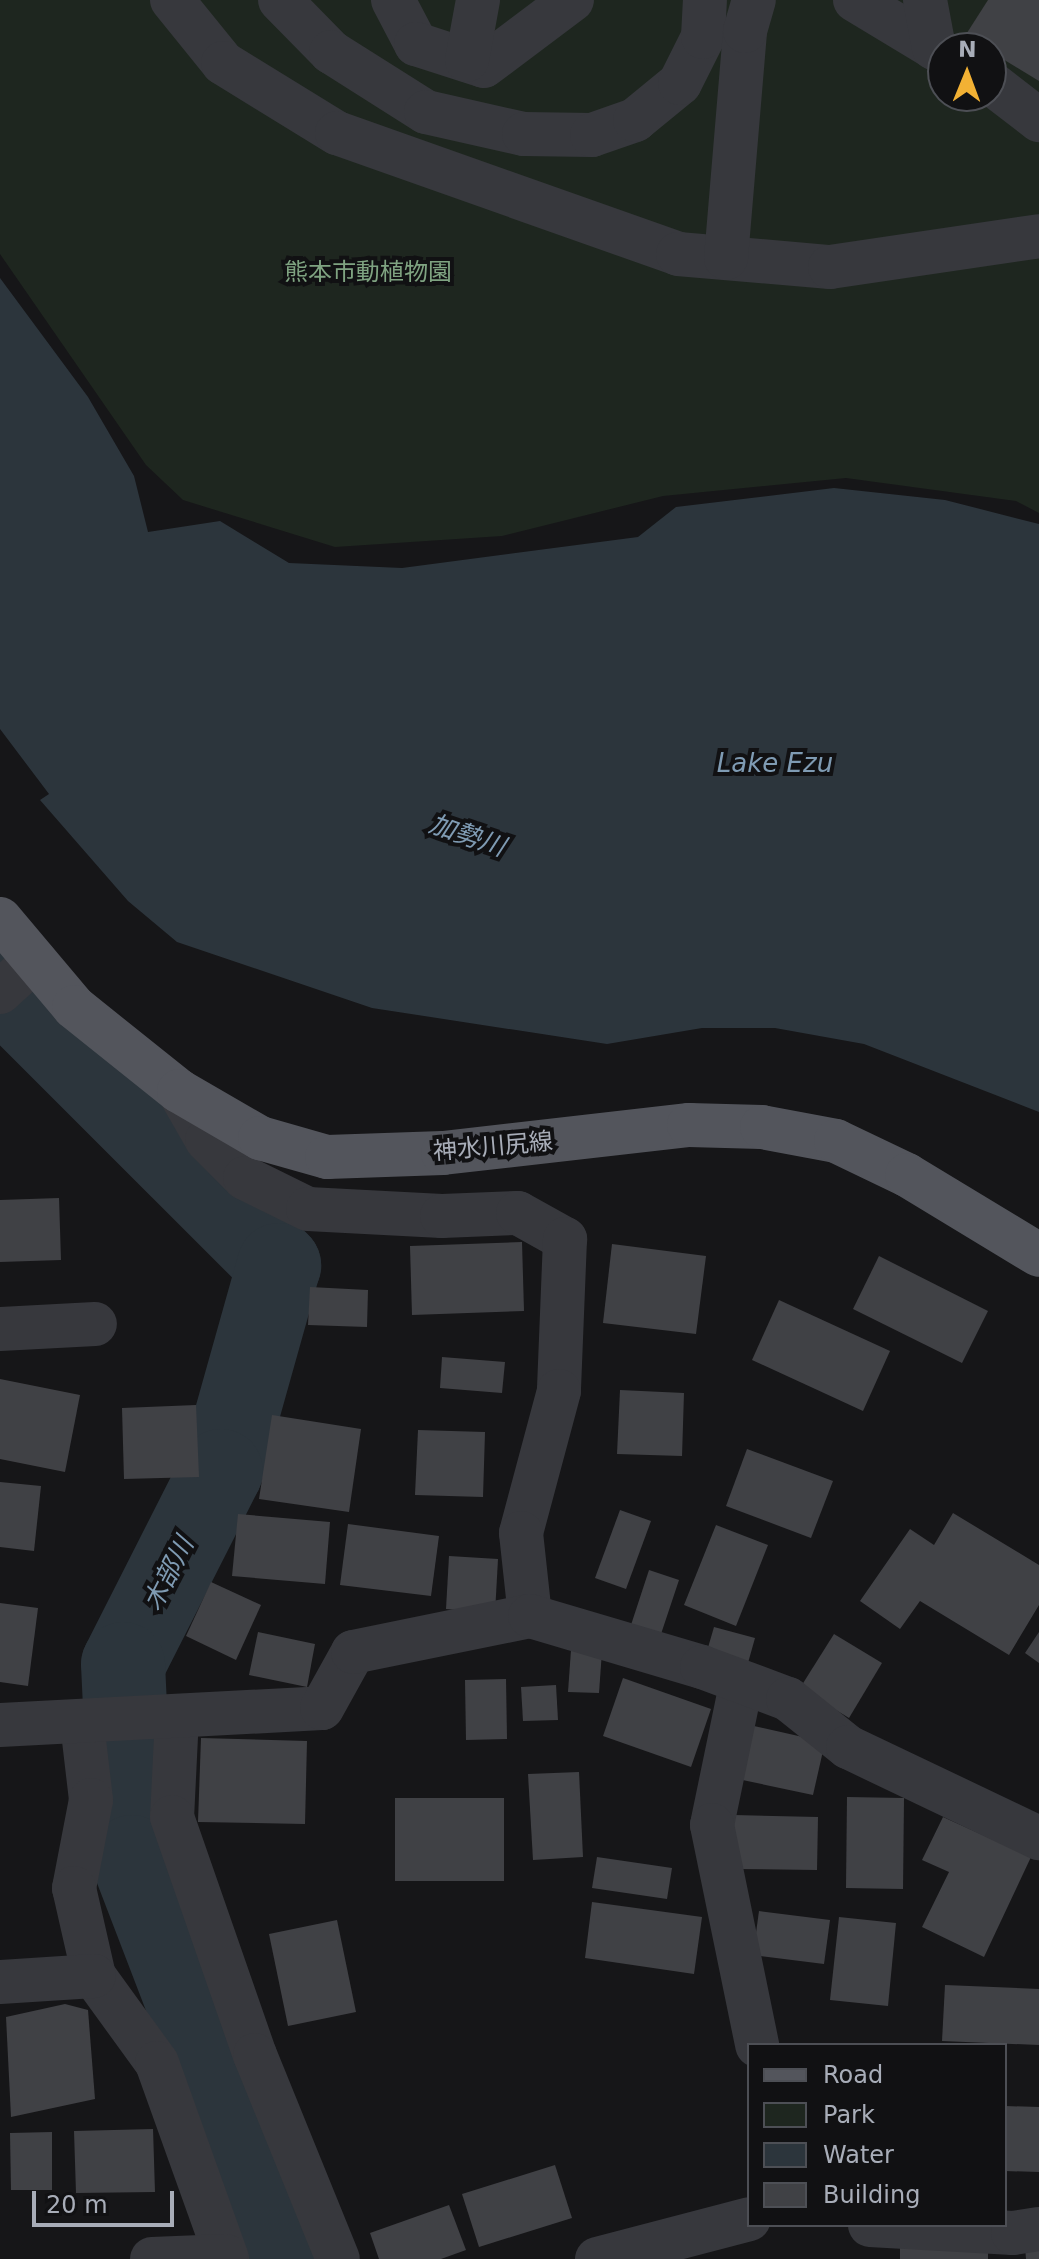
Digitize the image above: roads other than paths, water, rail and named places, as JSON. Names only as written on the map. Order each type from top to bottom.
[{"type":"main road","name":"神水川尻線","points":[[0,919],[74,1007],[179,1091],[260,1138],[327,1157],[443,1153],[689,1125],[776,1130],[836,1141],[907,1175],[1039,1255]]},
{"type":"street","points":[[172,0],[223,63],[337,133],[678,254],[830,267],[1039,236]]},
{"type":"street","points":[[280,0],[331,52],[426,112],[524,134],[592,135],[635,120],[680,83],[703,37],[705,0]]},
{"type":"street","points":[[393,0],[416,44],[484,66],[572,0]]},
{"type":"street","points":[[426,112],[458,57],[478,0]]},
{"type":"street","points":[[855,0],[927,44]]},
{"type":"street","points":[[925,0],[933,32]]},
{"type":"street","points":[[726,258],[744,6]]},
{"type":"street","points":[[1007,95],[1039,120]]},
{"type":"street","points":[[0,992],[35,960]]},
{"type":"street","points":[[179,1091],[207,1140],[245,1178],[308,1209],[442,1216],[518,1213],[565,1239],[559,1391],[521,1533],[530,1616]]},
{"type":"street","points":[[0,1329],[95,1324]]},
{"type":"street","points":[[0,1725],[322,1708],[353,1652],[530,1616],[702,1667],[741,1685],[788,1699],[848,1747],[1039,1838]]},
{"type":"street","points":[[741,1685],[712,1825],[757,2043]]},
{"type":"street","points":[[177,1716],[172,1817],[255,2055],[338,2259]]},
{"type":"street","points":[[82,1723],[91,1800],[74,1888],[94,1976],[157,2063],[226,2258],[152,2259]]},
{"type":"street","points":[[0,1982],[94,1976]]},
{"type":"street","points":[[597,2259],[747,2220]]},
{"type":"street","points":[[906,2227],[1013,2233],[1039,2229]]},
{"type":"water","name":"Lake Ezu","points":[[0,278],[88,397],[134,476],[148,532],[220,521],[289,563],[402,568],[638,537],[676,507],[834,488],[945,500],[1039,524],[1039,1112],[864,1044],[775,1028],[702,1028],[607,1044],[372,1008],[177,942],[128,901],[40,800],[49,794],[0,729]]},
{"type":"waterway","name":"木部川","points":[[0,986],[279,1265],[221,1471],[123,1664],[132,1857],[286,2259]]},
{"type":"park label","name":"熊本市動植物園","points":[[368,273]]},
{"type":"water label","name":"加勢川","points":[[467,836]]}]
